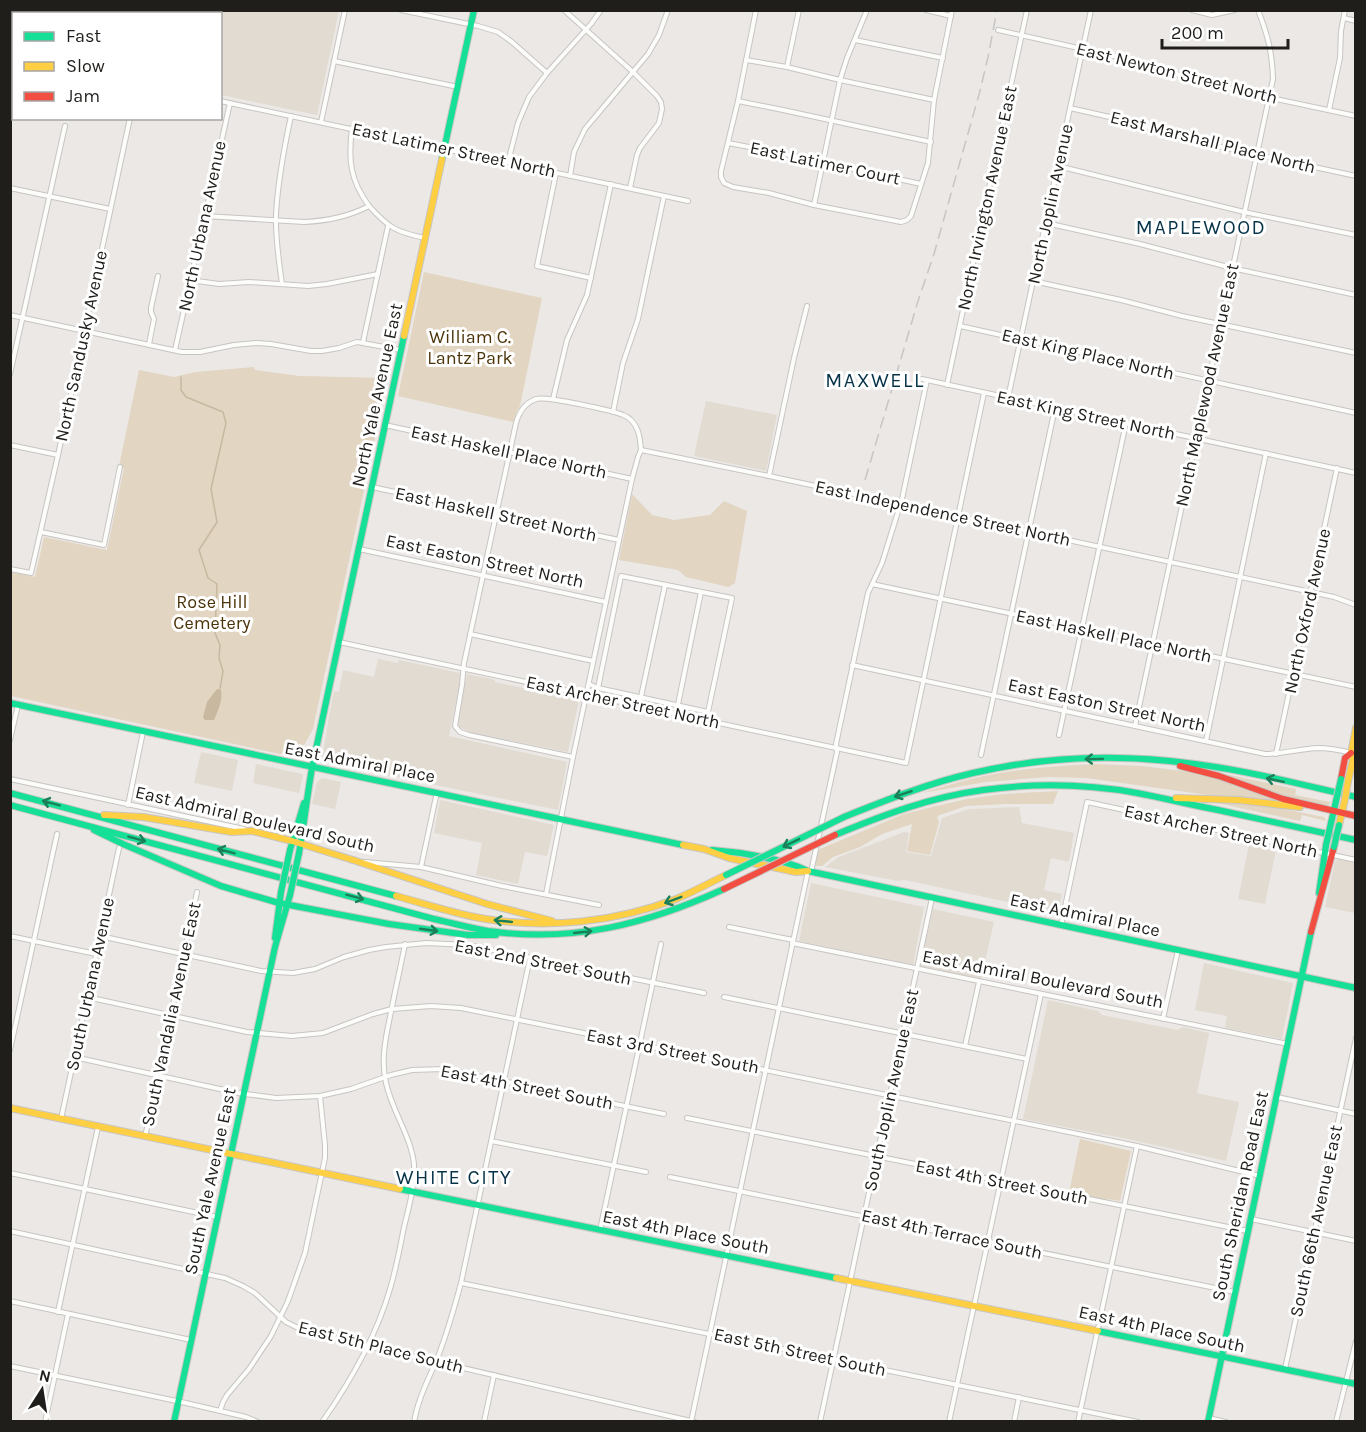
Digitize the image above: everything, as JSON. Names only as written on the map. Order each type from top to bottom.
[{"type":"main road","name":"North Yale Avenue East","points":[[309,785],[474,10]]},
{"type":"main road","name":"East Admiral Place","points":[[10,704],[704,849],[729,858],[764,866],[809,872],[1356,988]]},
{"type":"main road","points":[[1318,902],[1335,847],[1353,760],[1356,728]]},
{"type":"main road","points":[[1318,902],[1326,845],[1345,758],[1353,753]]},
{"type":"main road","points":[[10,793],[471,916],[514,922],[562,923],[595,920],[640,911],[675,899],[844,818],[915,790],[993,770],[1062,760],[1153,760],[1217,768],[1356,797]]},
{"type":"main road","points":[[1153,760],[1208,772],[1283,799],[1356,818]]},
{"type":"main road","name":"South Yale Avenue East","points":[[275,946],[288,905],[300,853],[309,785]]},
{"type":"main road","points":[[10,805],[455,924],[486,930],[547,935],[584,933],[646,921],[724,889],[862,822],[903,807],[960,793],[995,788],[1022,785],[1111,789],[1356,840]]},
{"type":"main road","points":[[1163,798],[1203,797],[1266,802],[1334,812]]},
{"type":"main road","name":"South Yale Avenue East","points":[[174,1422],[270,971],[279,903],[290,849],[306,800]]},
{"type":"main road","points":[[91,814],[143,817],[232,832],[252,831]]},
{"type":"main road","points":[[80,823],[221,886],[279,903],[367,921],[468,935],[525,934]]},
{"type":"main road","name":"East Admiral Boulevard South","points":[[252,831],[292,840],[353,860]]},
{"type":"main road","points":[[353,860],[487,903],[562,923]]},
{"type":"main road","name":"South Sheridan Road East","points":[[1208,1420],[1318,902]]},
{"type":"main road","name":"East 4th Place South","points":[[10,1108],[1356,1384]]},
{"type":"street","points":[[321,122],[345,10]]},
{"type":"street","points":[[401,10],[488,29],[505,36],[547,73]]},
{"type":"street","points":[[564,10],[633,72],[661,102],[662,109],[658,126],[644,142],[637,155],[630,188]]},
{"type":"street","points":[[508,162],[525,105],[547,73],[601,10]]},
{"type":"street","points":[[570,176],[574,152],[585,129],[655,44],[668,10]]},
{"type":"street","points":[[756,10],[721,177],[727,185],[901,222],[907,220],[914,210],[928,163],[934,100],[952,13],[926,10]]},
{"type":"street","points":[[787,67],[799,10]]},
{"type":"street","points":[[814,205],[840,80],[846,58],[867,10]]},
{"type":"street","name":"North Irvington Avenue East","points":[[947,385],[1027,10]]},
{"type":"street","name":"North Joplin Avenue","points":[[1008,398],[1091,10]]},
{"type":"street","points":[[1192,10],[1212,15],[1235,10]]},
{"type":"street","name":"North Maplewood Avenue East","points":[[1135,726],[1273,79],[1270,44],[1258,10]]},
{"type":"street","points":[[1329,110],[1341,50],[1341,31],[1345,10]]},
{"type":"street","points":[[1344,18],[1356,21]]},
{"type":"street","name":"East Newton Street North","points":[[998,30],[1083,48],[1269,98],[1356,116]]},
{"type":"street","points":[[855,40],[943,58]]},
{"type":"street","points":[[746,60],[934,100]]},
{"type":"street","points":[[334,61],[458,87]]},
{"type":"street","name":"East Latimer Street North","points":[[222,101],[688,201]]},
{"type":"street","points":[[738,101],[931,142]]},
{"type":"street","name":"North Urbana Avenue","points":[[175,350],[230,103]]},
{"type":"street","name":"East Marshall Place North","points":[[1070,108],[1136,123],[1207,144],[1356,176]]},
{"type":"street","points":[[282,284],[276,220],[284,149],[291,116]]},
{"type":"street","name":"North Sandusky Avenue","points":[[10,569],[31,573],[130,120]]},
{"type":"street","points":[[10,374],[64,126]]},
{"type":"street","points":[[352,128],[350,153],[352,174],[361,194],[369,206],[388,225],[425,238]]},
{"type":"street","name":"East Latimer Court","points":[[728,143],[921,184]]},
{"type":"street","points":[[1058,166],[1244,212],[1356,235]]},
{"type":"street","points":[[556,172],[537,266],[591,278]]},
{"type":"street","points":[[553,399],[567,340],[587,295],[611,184]]},
{"type":"street","points":[[10,188],[110,209]]},
{"type":"street","points":[[613,412],[623,363],[638,319],[664,196]]},
{"type":"street","points":[[204,216],[304,222],[331,220],[369,206]]},
{"type":"street","points":[[1046,223],[1356,295]]},
{"type":"street","points":[[363,342],[388,225]]},
{"type":"street","points":[[190,280],[219,284],[249,282],[308,286],[378,274]]},
{"type":"street","points":[[148,344],[154,319],[151,308],[158,276]]},
{"type":"street","points":[[1033,281],[1356,353]]},
{"type":"street","points":[[770,476],[807,306]]},
{"type":"street","points":[[10,315],[175,350],[200,352],[258,343],[322,351],[357,342],[402,350]]},
{"type":"street","name":"East King Place North","points":[[960,326],[1356,413]]},
{"type":"street","name":"East King Street North","points":[[900,504],[924,380],[1356,472]]},
{"type":"street","points":[[924,680],[984,393]]},
{"type":"street","points":[[546,894],[632,478],[641,450],[639,433],[626,416],[544,398],[534,400],[521,410],[517,418],[470,634],[454,723],[456,729],[472,736],[573,757]]},
{"type":"street","points":[[981,754],[1055,408]]},
{"type":"street","points":[[1059,735],[1126,423]]},
{"type":"street","name":"East Haskell Place North","points":[[385,425],[632,478]]},
{"type":"street","points":[[10,445],[58,455]]},
{"type":"street","name":"East Independence Street North","points":[[641,450],[1170,561],[1334,597],[1356,604]]},
{"type":"street","points":[[1206,741],[1266,453]]},
{"type":"street","points":[[41,532],[104,545],[120,467]]},
{"type":"street","name":"North Oxford Avenue","points":[[1276,754],[1336,468]]},
{"type":"street","name":"East Haskell Street North","points":[[372,487],[619,540]]},
{"type":"street","points":[[692,1421],[792,942],[835,761],[836,744],[868,593],[882,563],[900,504]]},
{"type":"street","name":"East Easton Street North","points":[[359,549],[606,602]]},
{"type":"street","points":[[598,688],[621,576],[702,592],[676,714]]},
{"type":"street","name":"East Haskell Place North","points":[[872,584],[1356,687]]},
{"type":"street","points":[[639,706],[666,585]]},
{"type":"street","name":"East Archer Street North","points":[[589,684],[598,688],[708,712],[732,598],[702,592]]},
{"type":"street","points":[[470,634],[593,661]]},
{"type":"street","name":"East Archer Street North","points":[[339,642],[906,763],[924,680]]},
{"type":"street","name":"East Easton Street North","points":[[852,665],[1259,752],[1276,754],[1316,748],[1353,753]]},
{"type":"street","points":[[10,740],[18,705]]},
{"type":"street","points":[[128,805],[143,732]]},
{"type":"street","name":"East Admiral Boulevard South","points":[[10,779],[252,831]]},
{"type":"street","points":[[421,867],[438,792]]},
{"type":"street","name":"East Archer Street North","points":[[1061,926],[1088,802],[1356,860]]},
{"type":"street","points":[[10,1050],[57,834]]},
{"type":"street","name":"South Urbana Avenue","points":[[61,1119],[119,848]]},
{"type":"street","name":"East Admiral Boulevard South","points":[[353,860],[421,867],[599,905]]},
{"type":"street","name":"South Vandalia Avenue East","points":[[145,1137],[197,892]]},
{"type":"street","name":"South Joplin Avenue East","points":[[820,1422],[932,898]]},
{"type":"street","name":"East Admiral Boulevard South","points":[[729,927],[979,982],[1288,1044]]},
{"type":"street","points":[[10,936],[96,954]]},
{"type":"street","name":"East 2nd Street South","points":[[100,936],[261,971],[293,973],[305,972],[369,950],[426,943],[468,945],[704,993]]},
{"type":"street","points":[[600,1230],[660,944]]},
{"type":"street","points":[[322,1422],[341,1395],[369,1346],[390,1290],[412,1192],[414,1166],[411,1152],[390,1098],[384,1065],[384,1044],[405,945]]},
{"type":"street","points":[[1163,1019],[1178,950]]},
{"type":"street","points":[[414,1422],[424,1386],[450,1324],[461,1283],[530,958]]},
{"type":"street","points":[[965,1046],[979,982]]},
{"type":"street","points":[[950,1422],[1041,994]]},
{"type":"street","name":"East 3rd Street South","points":[[87,997],[248,1032],[292,1036],[323,1033],[392,1009],[446,1006],[1137,1146],[1260,1176]]},
{"type":"street","points":[[724,997],[1027,1059]]},
{"type":"street","name":"South 66th Avenue East","points":[[1285,1370],[1356,1038]]},
{"type":"street","name":"East 4th Street South","points":[[74,1057],[244,1094],[276,1098],[320,1096],[412,1070],[444,1069],[664,1114]]},
{"type":"street","points":[[220,1411],[227,1395],[259,1355],[281,1318],[306,1253],[322,1173],[325,1145],[320,1096]]},
{"type":"street","points":[[1276,1097],[1356,1114]]},
{"type":"street","name":"East 4th Street South","points":[[687,1118],[1248,1232]]},
{"type":"street","points":[[58,1312],[98,1127]]},
{"type":"street","points":[[491,1141],[646,1172]]},
{"type":"street","points":[[1078,1422],[1137,1146]]},
{"type":"street","points":[[10,1173],[217,1217]]},
{"type":"street","name":"East 4th Terrace South","points":[[670,1177],[1235,1292]]},
{"type":"street","points":[[1251,1219],[1356,1241]]},
{"type":"street","name":"East 5th Place South","points":[[10,1231],[206,1272],[225,1278],[243,1286],[264,1300],[286,1322],[304,1331],[692,1421]]},
{"type":"street","name":"East 5th Street South","points":[[461,1283],[1138,1422]]},
{"type":"street","points":[[10,1301],[191,1340]]},
{"type":"street","points":[[45,1422],[68,1314]]},
{"type":"street","points":[[1336,1422],[1356,1341]]},
{"type":"street","points":[[10,1366],[178,1401],[258,1422]]},
{"type":"street","points":[[484,1422],[494,1375]]},
{"type":"street","points":[[1014,1422],[1019,1397]]},
{"type":"street","points":[[1208,1420],[1226,1422]]},
{"type":"shaded area","points":[[339,11],[317,115],[222,95],[222,12]]},
{"type":"shaded area","points":[[706,401],[777,415],[766,471],[694,456]]},
{"type":"shaded area","points":[[378,659],[398,663],[399,660],[460,673],[449,736],[567,762],[558,810],[323,762],[334,691],[339,692],[343,670],[374,677]]},
{"type":"shaded area","points":[[467,674],[579,700],[568,752],[469,732],[458,726]]},
{"type":"shaded area","points":[[217,689],[221,690],[221,701],[217,713],[214,720],[205,720],[203,717],[207,702]]},
{"type":"shaded area","points":[[201,752],[238,760],[232,791],[194,783]]},
{"type":"shaded area","points":[[256,764],[302,774],[299,793],[253,783]]},
{"type":"shaded area","points":[[322,778],[341,782],[335,809],[312,804],[317,782]]},
{"type":"shaded area","points":[[440,800],[554,825],[547,856],[525,852],[518,884],[476,875],[482,843],[434,833]]},
{"type":"shaded area","points":[[1019,807],[1022,823],[1074,833],[1069,862],[1051,858],[1044,890],[1062,894],[1058,913],[905,880],[898,881],[825,867],[839,857],[904,832],[909,833],[906,852],[931,856],[942,818],[969,809]]},
{"type":"shaded area","points":[[1250,840],[1277,845],[1265,904],[1238,899]]},
{"type":"shaded area","points":[[1339,859],[1355,862],[1355,913],[1325,907],[1335,861]]},
{"type":"shaded area","points":[[811,883],[924,907],[913,965],[799,941]]},
{"type":"shaded area","points":[[933,909],[994,922],[981,979],[920,966]]},
{"type":"shaded area","points":[[1204,963],[1293,983],[1282,1039],[1225,1028],[1227,1016],[1195,1010]]},
{"type":"shaded area","points":[[1048,1000],[1098,1011],[1102,1015],[1178,1030],[1183,1027],[1209,1033],[1197,1093],[1239,1102],[1226,1161],[1023,1119]]},
{"type":"green space","name":"William C. Lantz Park","points":[[424,272],[542,298],[520,406],[513,422],[398,396]]},
{"type":"green space","name":"Rose Hill Cemetery","points":[[254,367],[255,370],[299,376],[388,378],[313,729],[303,747],[280,754],[11,696],[11,572],[35,577],[44,537],[107,550],[124,468],[119,466],[139,370],[174,377],[196,372]]},
{"type":"green space","points":[[632,494],[652,515],[674,520],[710,515],[724,501],[747,511],[735,583],[728,587],[686,577],[678,570],[619,560]]},
{"type":"green space","points":[[1095,764],[1142,766],[1199,773],[1278,799],[1275,801],[1208,795],[1086,778],[1048,777],[986,782],[922,793],[1001,773]]},
{"type":"green space","points":[[1221,773],[1296,789],[1295,795],[1330,802],[1330,804],[1325,806],[1278,794]]},
{"type":"green space","points":[[1058,791],[1053,804],[966,806],[937,816],[939,822],[930,855],[907,851],[912,824],[882,834],[860,847],[833,857],[822,866],[816,866],[820,849],[904,814],[967,799],[1003,794]]},
{"type":"green space","points":[[1213,800],[1268,806],[1324,817],[1326,821],[1302,815],[1300,821],[1213,802]]},
{"type":"green space","points":[[1080,1139],[1131,1151],[1120,1201],[1069,1193]]},
{"type":"waterway","points":[[181,377],[181,390],[186,397],[223,412],[226,423],[211,489],[217,522],[199,550],[208,578],[217,584],[215,633],[220,645],[219,658],[223,671],[220,689]]},
{"type":"railway","points":[[865,480],[934,254],[980,91],[997,10]]},
{"type":"traffic: fast","points":[[442,159],[474,10]]},
{"type":"traffic: fast","points":[[299,853],[312,768],[404,336]]},
{"type":"traffic: fast","points":[[10,703],[683,845]]},
{"type":"traffic: fast","points":[[844,817],[924,787],[973,773],[1028,763],[1084,758],[1140,759],[1216,767],[1356,797]]},
{"type":"traffic: fast","points":[[1336,801],[1341,779]]},
{"type":"traffic: fast","points":[[835,835],[889,814],[945,797],[1022,786],[1060,786],[1137,793],[1356,840]]},
{"type":"traffic: fast","points":[[10,793],[396,896]]},
{"type":"traffic: fast","points":[[1331,823],[1336,801]]},
{"type":"traffic: fast","points":[[290,850],[304,803]]},
{"type":"traffic: fast","points":[[10,805],[434,919],[488,931],[550,934],[609,928],[667,912],[724,889]]},
{"type":"traffic: fast","points":[[726,875],[844,817]]},
{"type":"traffic: fast","points":[[1326,845],[1331,823]]},
{"type":"traffic: fast","points":[[1334,847],[1339,825]]},
{"type":"traffic: fast","points":[[94,830],[221,886],[279,903],[389,924],[468,935],[496,935]]},
{"type":"traffic: fast","points":[[1319,893],[1326,845]]},
{"type":"traffic: fast","points":[[281,892],[290,850]]},
{"type":"traffic: fast","points":[[712,850],[761,857],[808,871],[1356,988]]},
{"type":"traffic: fast","points":[[290,895],[299,853]]},
{"type":"traffic: fast","points":[[275,938],[281,892]]},
{"type":"traffic: fast","points":[[174,1422],[275,947],[290,895]]},
{"type":"traffic: fast","points":[[1208,1422],[1311,932]]},
{"type":"traffic: fast","points":[[400,1189],[836,1278]]},
{"type":"traffic: fast","points":[[1098,1331],[1356,1384]]},
{"type":"traffic: slow","points":[[404,336],[442,159]]},
{"type":"traffic: slow","points":[[1348,781],[1353,760],[1351,753],[1356,728]]},
{"type":"traffic: slow","points":[[1345,799],[1348,781]]},
{"type":"traffic: slow","points":[[1176,798],[1238,800],[1300,807]]},
{"type":"traffic: slow","points":[[1339,825],[1345,799]]},
{"type":"traffic: slow","points":[[104,815],[143,817],[232,832],[252,831]]},
{"type":"traffic: slow","points":[[252,831],[353,860]]},
{"type":"traffic: slow","points":[[683,845],[704,849],[729,858],[796,872],[808,871]]},
{"type":"traffic: slow","points":[[353,860],[487,904],[552,921]]},
{"type":"traffic: slow","points":[[396,896],[486,919],[558,923],[606,918],[653,907],[726,875]]},
{"type":"traffic: slow","points":[[10,1108],[400,1189]]},
{"type":"traffic: slow","points":[[836,1278],[1098,1331]]},
{"type":"traffic: jam","points":[[1341,779],[1345,758],[1351,753]]},
{"type":"traffic: jam","points":[[1180,766],[1219,776],[1283,799],[1356,816]]},
{"type":"traffic: jam","points":[[724,889],[835,835]]},
{"type":"traffic: jam","points":[[1311,932],[1334,847]]},
{"type":"district","name":"MAPLEWOOD","points":[[1201,227]]},
{"type":"district","name":"MAXWELL","points":[[875,380]]},
{"type":"district","name":"WHITE CITY","points":[[454,1177]]}]
